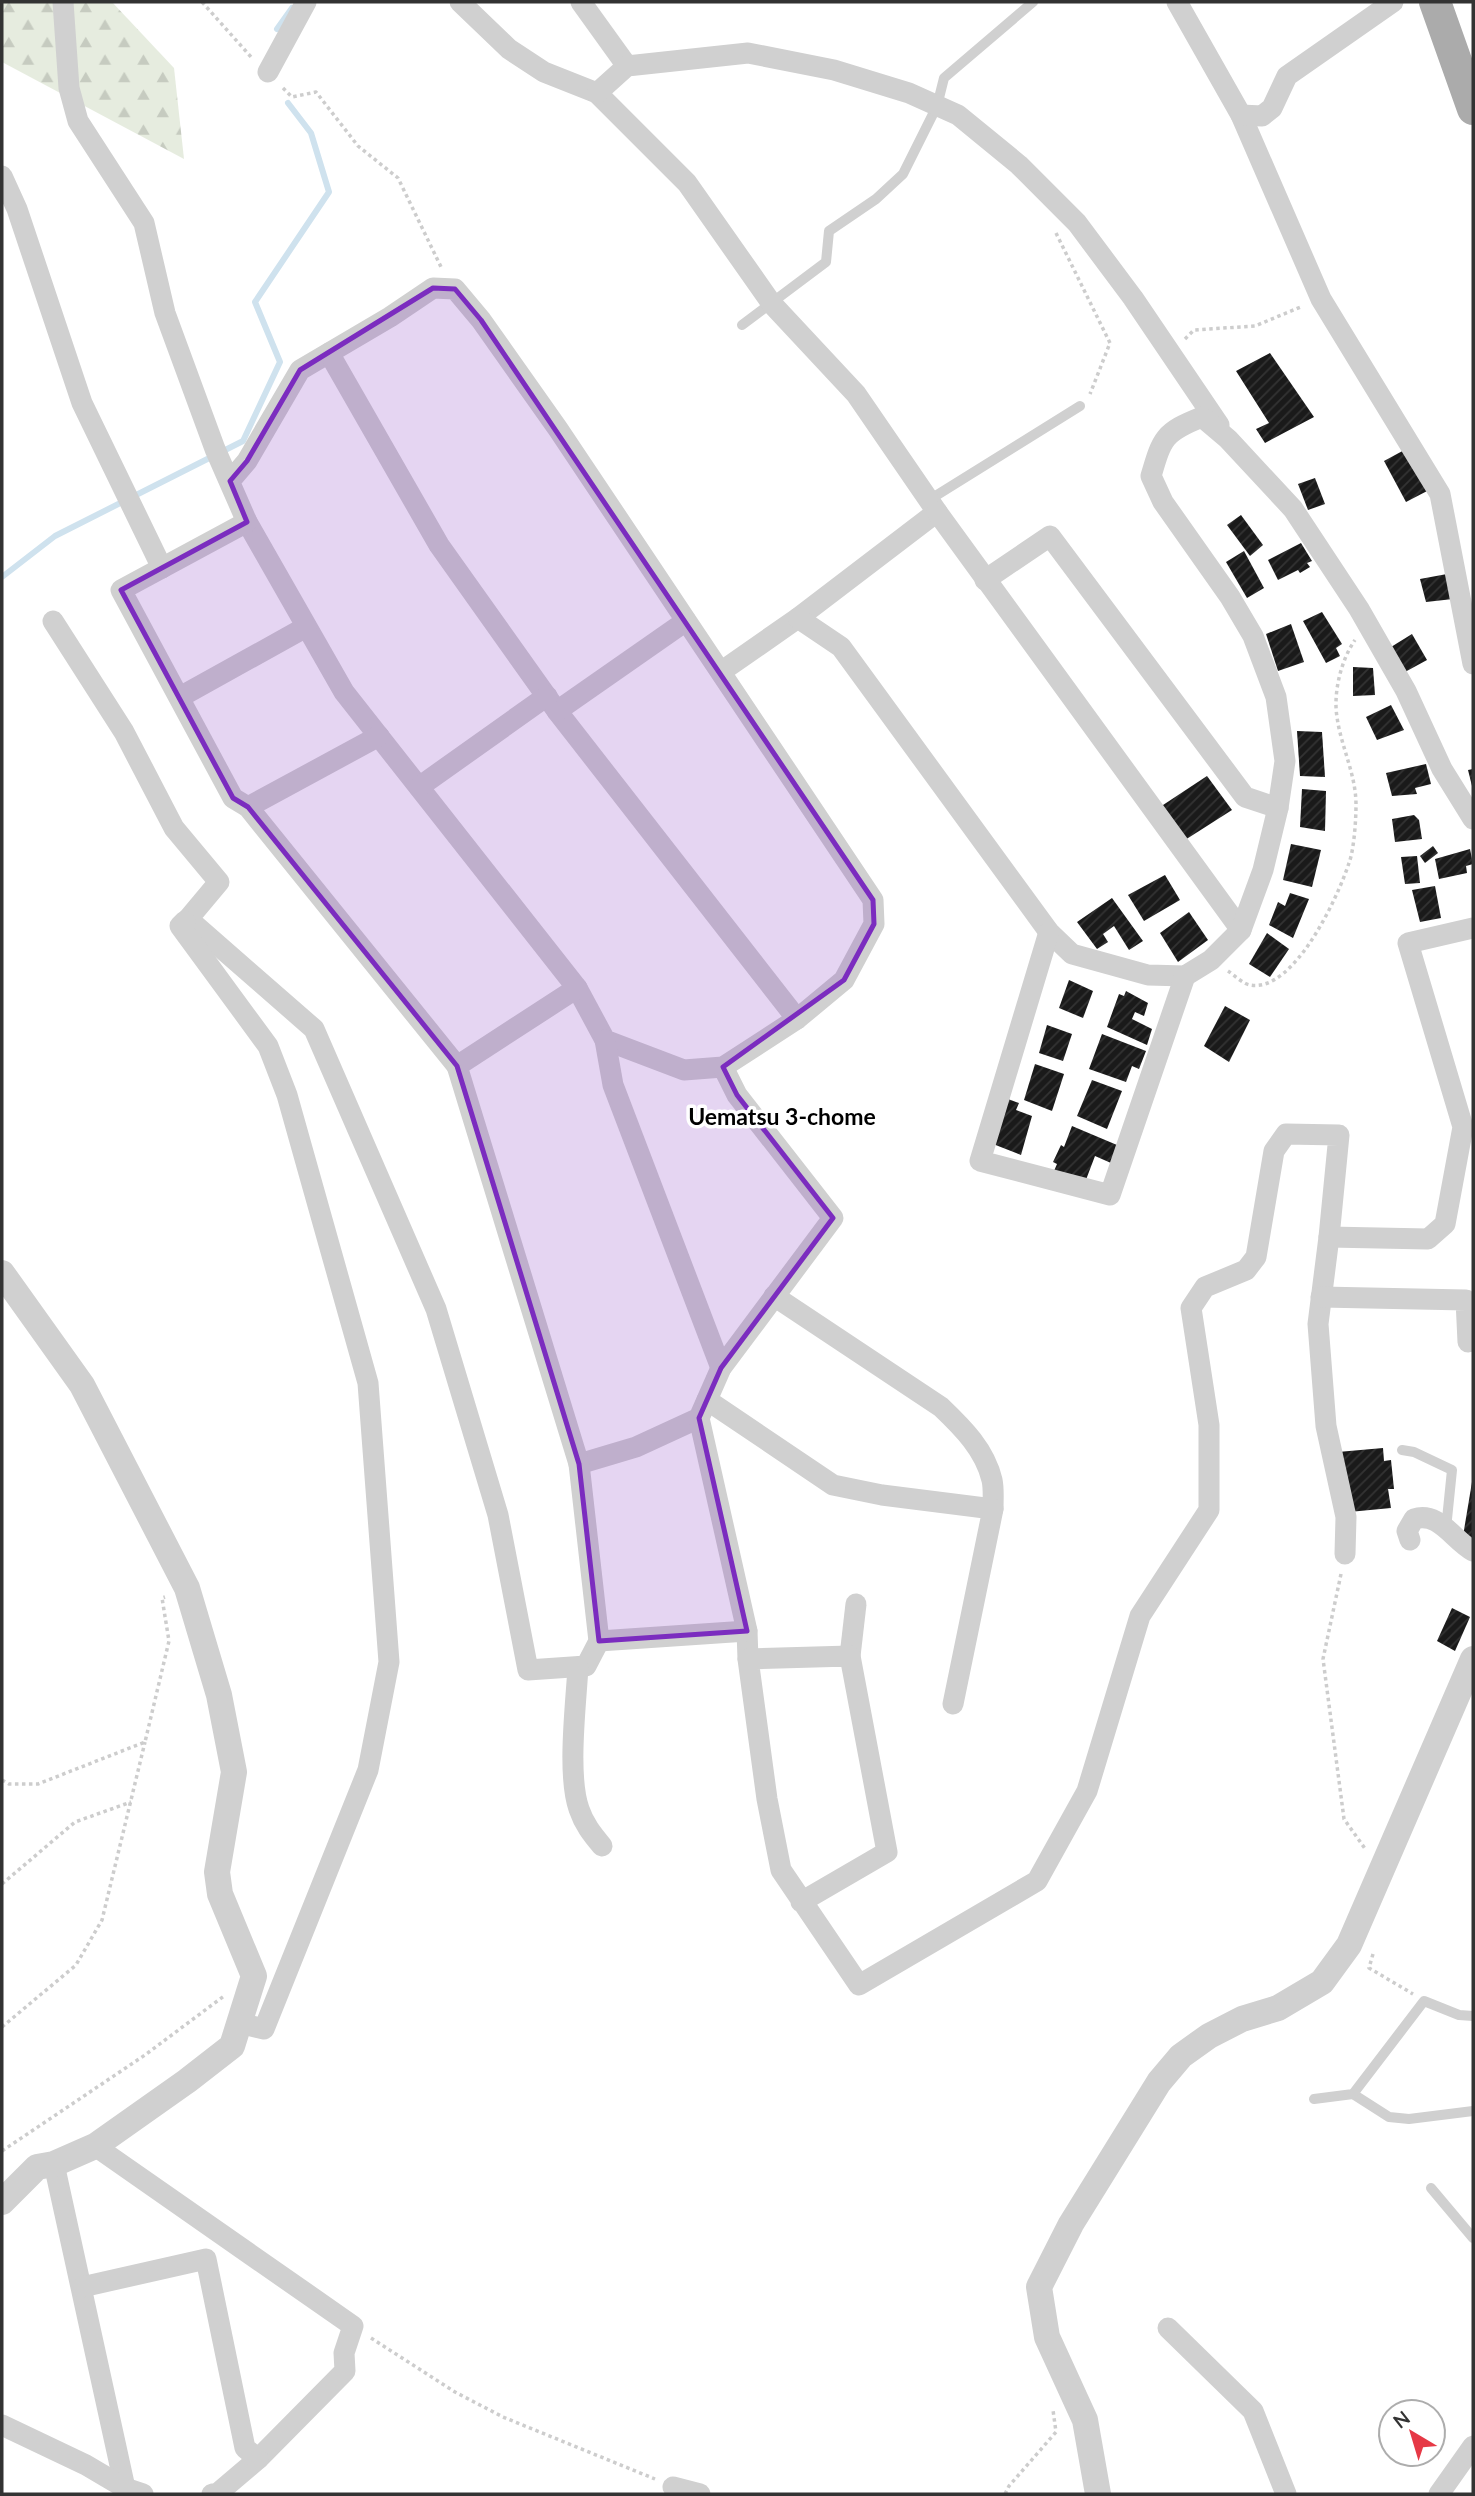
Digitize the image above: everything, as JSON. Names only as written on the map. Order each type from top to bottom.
[{"type":"main road","points":[[1435,2],[1473,109]]},
{"type":"street","points":[[63,2],[69,88],[78,121],[144,223],[165,313],[215,449],[247,522],[344,692],[577,988],[605,1041],[614,1085],[721,1368]]},
{"type":"street","points":[[268,72],[306,2]]},
{"type":"street","points":[[460,2],[509,49],[544,72],[597,93],[687,183],[772,304],[856,394],[985,580],[1241,930]]},
{"type":"street","points":[[581,2],[627,66]]},
{"type":"street","points":[[1177,2],[1241,115],[1321,299],[1440,494],[1473,664]]},
{"type":"street","points":[[1241,115],[1262,116],[1272,108],[1287,75],[1393,2]]},
{"type":"street","points":[[597,93],[627,66],[748,53],[834,70],[909,93],[958,115],[1019,164],[1077,223],[1133,298],[1228,439]]},
{"type":"street","points":[[2,176],[17,209],[82,403],[162,568]]},
{"type":"street","points":[[229,481],[247,461],[300,370],[433,288],[455,289],[481,320],[558,429],[722,671],[815,817],[873,900],[874,924],[844,980],[797,1019],[723,1067],[684,1070],[605,1041]]},
{"type":"street","points":[[329,353],[439,545],[552,704],[797,1019]]},
{"type":"street","points":[[798,618],[841,647],[1049,932],[1072,954],[1148,975],[1185,976],[1211,960],[1241,930],[1263,870],[1278,808],[1285,761],[1276,697],[1253,636],[1230,597],[1163,502],[1151,476],[1161,443],[1180,426],[1202,418],[1228,439],[1293,509],[1367,623],[1406,691],[1442,769],[1473,819]]},
{"type":"street","points":[[722,671],[798,618],[933,506]]},
{"type":"street","points":[[188,919],[314,1029],[436,1309],[498,1515],[528,1670],[586,1666],[598,1641],[579,1464],[457,1066],[247,807],[233,798],[121,590],[247,522]]},
{"type":"street","points":[[985,580],[1050,536],[1245,797],[1278,808]]},
{"type":"street","points":[[53,621],[124,733],[174,828],[219,882],[180,926],[268,1046],[273,1058],[287,1095],[368,1383],[389,1662],[368,1770],[264,2029],[239,2022]]},
{"type":"street","points":[[419,787],[686,621]]},
{"type":"street","points":[[180,696],[306,627]]},
{"type":"street","points":[[247,807],[379,736]]},
{"type":"street","points":[[1329,1237],[1428,1239],[1445,1224],[1463,1127],[1408,943],[1473,928]]},
{"type":"street","points":[[1049,932],[980,1161],[1110,1195],[1185,976]]},
{"type":"street","points":[[457,1066],[577,988]]},
{"type":"street","points":[[723,1067],[737,1095],[833,1218],[721,1368],[703,1409],[747,1631],[748,1659],[767,1798],[781,1870],[859,1985],[1037,1881],[1087,1791],[1140,1616],[1209,1510],[1209,1425],[1191,1308],[1205,1287],[1246,1270],[1256,1257],[1274,1151],[1286,1134],[1339,1135],[1318,1324],[1326,1426],[1346,1517],[1345,1554]]},
{"type":"street","points":[[2,1273],[82,1385],[187,1588],[219,1695],[234,1772],[218,1872],[220,1894],[254,1976],[232,2046],[95,2146],[54,2164],[37,2167],[2,2202]]},
{"type":"street","points":[[774,1296],[941,1407],[963,1429],[981,1453],[993,1481],[993,1508],[953,1704]]},
{"type":"street","points":[[1321,1297],[1466,1300],[1468,1342]]},
{"type":"street","points":[[579,1464],[636,1447],[703,1409]]},
{"type":"street","points":[[703,1409],[833,1485],[882,1495],[993,1508]]},
{"type":"street","points":[[1410,1540],[1407,1531],[1414,1519],[1423,1516],[1438,1521],[1473,1551]]},
{"type":"street","points":[[801,1902],[887,1852],[850,1656],[856,1604]]},
{"type":"street","points":[[598,1641],[747,1631]]},
{"type":"street","points":[[748,1659],[850,1656]]},
{"type":"street","points":[[1098,2494],[1085,2420],[1047,2337],[1039,2287],[1071,2224],[1159,2082],[1181,2056],[1209,2036],[1242,2019],[1278,2008],[1322,1982],[1349,1945],[1473,1659]]},
{"type":"street","points":[[578,1667],[574,1743],[576,1794],[587,1828],[602,1846]]},
{"type":"street","points":[[95,2146],[353,2326],[344,2353],[345,2371],[258,2459],[218,2493],[212,2494]]},
{"type":"street","points":[[54,2164],[134,2491]]},
{"type":"street","points":[[82,2287],[206,2259],[245,2448],[258,2459]]},
{"type":"street","points":[[1168,2328],[1253,2411],[1286,2494]]},
{"type":"street","points":[[2,2425],[134,2491]]},
{"type":"street","points":[[1439,2494],[1473,2446]]},
{"type":"street","points":[[673,2487],[701,2494]]},
{"type":"lane","points":[[743,325],[825,262],[829,231],[876,199],[903,174],[937,106],[944,78],[1033,2]]},
{"type":"lane","points":[[933,506],[1080,406]]},
{"type":"lane","points":[[1402,1450],[1414,1452],[1452,1470],[1446,1529]]},
{"type":"lane","points":[[1353,2094],[1424,2001],[1459,2015],[1473,2016]]},
{"type":"lane","points":[[1314,2099],[1353,2094],[1389,2117],[1409,2119],[1473,2111]]},
{"type":"lane","points":[[1431,2188],[1473,2238]]},
{"type":"path","points":[[202,2],[250,56],[292,97],[316,92],[358,146],[398,178],[442,268],[442,289]]},
{"type":"path","points":[[1056,233],[1110,343],[1087,401],[1080,406]]},
{"type":"path","points":[[1184,340],[1194,330],[1255,326],[1321,299]]},
{"type":"path","points":[[1211,960],[1250,985],[1272,982],[1287,971],[1312,942],[1350,862],[1356,805],[1352,767],[1336,716],[1339,678],[1350,647],[1367,623]]},
{"type":"path","points":[[1345,1554],[1323,1659],[1344,1819],[1381,1871]]},
{"type":"path","points":[[2,2027],[76,1965],[102,1920],[169,1641],[162,1598],[187,1588]]},
{"type":"path","points":[[2,1780],[9,1784],[38,1784],[145,1742]]},
{"type":"path","points":[[2,1884],[75,1822],[131,1802]]},
{"type":"path","points":[[1376,1942],[1368,1968],[1424,2001]]},
{"type":"path","points":[[2,2151],[145,2055],[254,1976]]},
{"type":"path","points":[[353,2326],[455,2392],[503,2417],[673,2487]]},
{"type":"path","points":[[1005,2494],[1056,2432],[1051,2390],[1061,2367]]},
{"type":"highlighted area","points":[[433,288],[455,289],[481,320],[873,900],[874,924],[844,980],[723,1067],[737,1095],[833,1218],[721,1368],[699,1418],[747,1631],[599,1641],[579,1464],[457,1066],[248,807],[233,798],[121,590],[247,522],[230,481],[247,461],[300,370]]},
{"type":"green space","points":[[2,2],[112,2],[174,68],[184,159],[2,62]]},
{"type":"building","points":[[1270,353],[1314,417],[1265,443],[1256,429],[1269,423],[1236,371]]},
{"type":"building","points":[[1408,448],[1431,489],[1406,502],[1384,461]]},
{"type":"building","points":[[1315,478],[1325,504],[1308,510],[1298,484]]},
{"type":"building","points":[[1241,515],[1263,545],[1250,556],[1227,525]]},
{"type":"building","points":[[1301,543],[1312,561],[1307,563],[1310,567],[1278,580],[1268,560]]},
{"type":"building","points":[[1244,551],[1264,588],[1247,598],[1226,562]]},
{"type":"building","points":[[1447,574],[1453,599],[1426,602],[1420,579]]},
{"type":"building","points":[[1322,612],[1342,644],[1336,648],[1340,656],[1326,663],[1303,621]]},
{"type":"building","points":[[1291,624],[1304,662],[1278,671],[1266,634]]},
{"type":"building","points":[[1412,634],[1427,660],[1405,672],[1391,647]]},
{"type":"building","points":[[1353,667],[1373,668],[1375,695],[1353,696]]},
{"type":"building","points":[[1391,705],[1404,730],[1377,740],[1366,717]]},
{"type":"building","points":[[1297,731],[1322,732],[1325,777],[1300,776]]},
{"type":"building","points":[[1426,764],[1431,784],[1415,788],[1417,794],[1392,796],[1386,773]]},
{"type":"building","points":[[1473,769],[1473,786],[1472,786],[1468,770]]},
{"type":"building","points":[[1207,776],[1232,810],[1185,840],[1160,807]]},
{"type":"building","points":[[1302,789],[1326,791],[1325,831],[1300,827]]},
{"type":"building","points":[[1414,815],[1419,820],[1422,839],[1395,842],[1392,819]]},
{"type":"building","points":[[1291,844],[1321,850],[1312,887],[1283,880]]},
{"type":"building","points":[[1433,846],[1438,853],[1425,863],[1420,856]]},
{"type":"building","points":[[1470,849],[1473,864],[1466,866],[1467,873],[1439,879],[1435,859]]},
{"type":"building","points":[[1417,856],[1420,883],[1405,884],[1401,857]]},
{"type":"building","points":[[1165,875],[1180,900],[1144,921],[1128,895]]},
{"type":"building","points":[[1435,886],[1441,918],[1420,922],[1412,890]]},
{"type":"building","points":[[1290,893],[1309,899],[1293,938],[1269,925],[1278,902],[1285,906]]},
{"type":"building","points":[[1112,898],[1143,941],[1129,950],[1114,926],[1103,934],[1108,942],[1097,949],[1077,922]]},
{"type":"building","points":[[1189,912],[1208,940],[1178,962],[1160,933]]},
{"type":"building","points":[[1267,933],[1289,949],[1270,977],[1249,964]]},
{"type":"building","points":[[1069,980],[1093,991],[1083,1018],[1059,1008]]},
{"type":"building","points":[[1126,991],[1148,1003],[1144,1016],[1135,1012],[1132,1019],[1152,1029],[1147,1045],[1107,1027],[1119,994],[1124,996]]},
{"type":"building","points":[[1225,1006],[1250,1020],[1229,1062],[1204,1046]]},
{"type":"building","points":[[1047,1025],[1072,1034],[1063,1061],[1039,1053]]},
{"type":"building","points":[[1102,1034],[1146,1051],[1139,1069],[1132,1066],[1126,1082],[1089,1069]]},
{"type":"building","points":[[1035,1064],[1064,1074],[1052,1111],[1024,1100]]},
{"type":"building","points":[[1092,1080],[1122,1091],[1107,1129],[1077,1116]]},
{"type":"building","points":[[1008,1099],[1019,1103],[1016,1110],[1032,1116],[1021,1155],[993,1144]]},
{"type":"building","points":[[1072,1126],[1117,1145],[1111,1163],[1095,1156],[1084,1185],[1054,1171],[1057,1164],[1053,1162],[1061,1145],[1064,1147]]},
{"type":"building","points":[[1383,1448],[1384,1461],[1391,1460],[1394,1489],[1388,1489],[1391,1508],[1349,1512],[1338,1452]]},
{"type":"building","points":[[1473,1482],[1473,1539],[1463,1536]]},
{"type":"building","points":[[1452,1608],[1470,1617],[1455,1651],[1437,1641]]},
{"type":"waterway","points":[[277,29],[292,8]]},
{"type":"waterway","points":[[2,577],[55,536],[243,441],[280,362],[255,302],[329,192],[311,133],[288,103]]},
{"type":"district","name":"Uematsu 3-chome","points":[[782,1117]]}]
